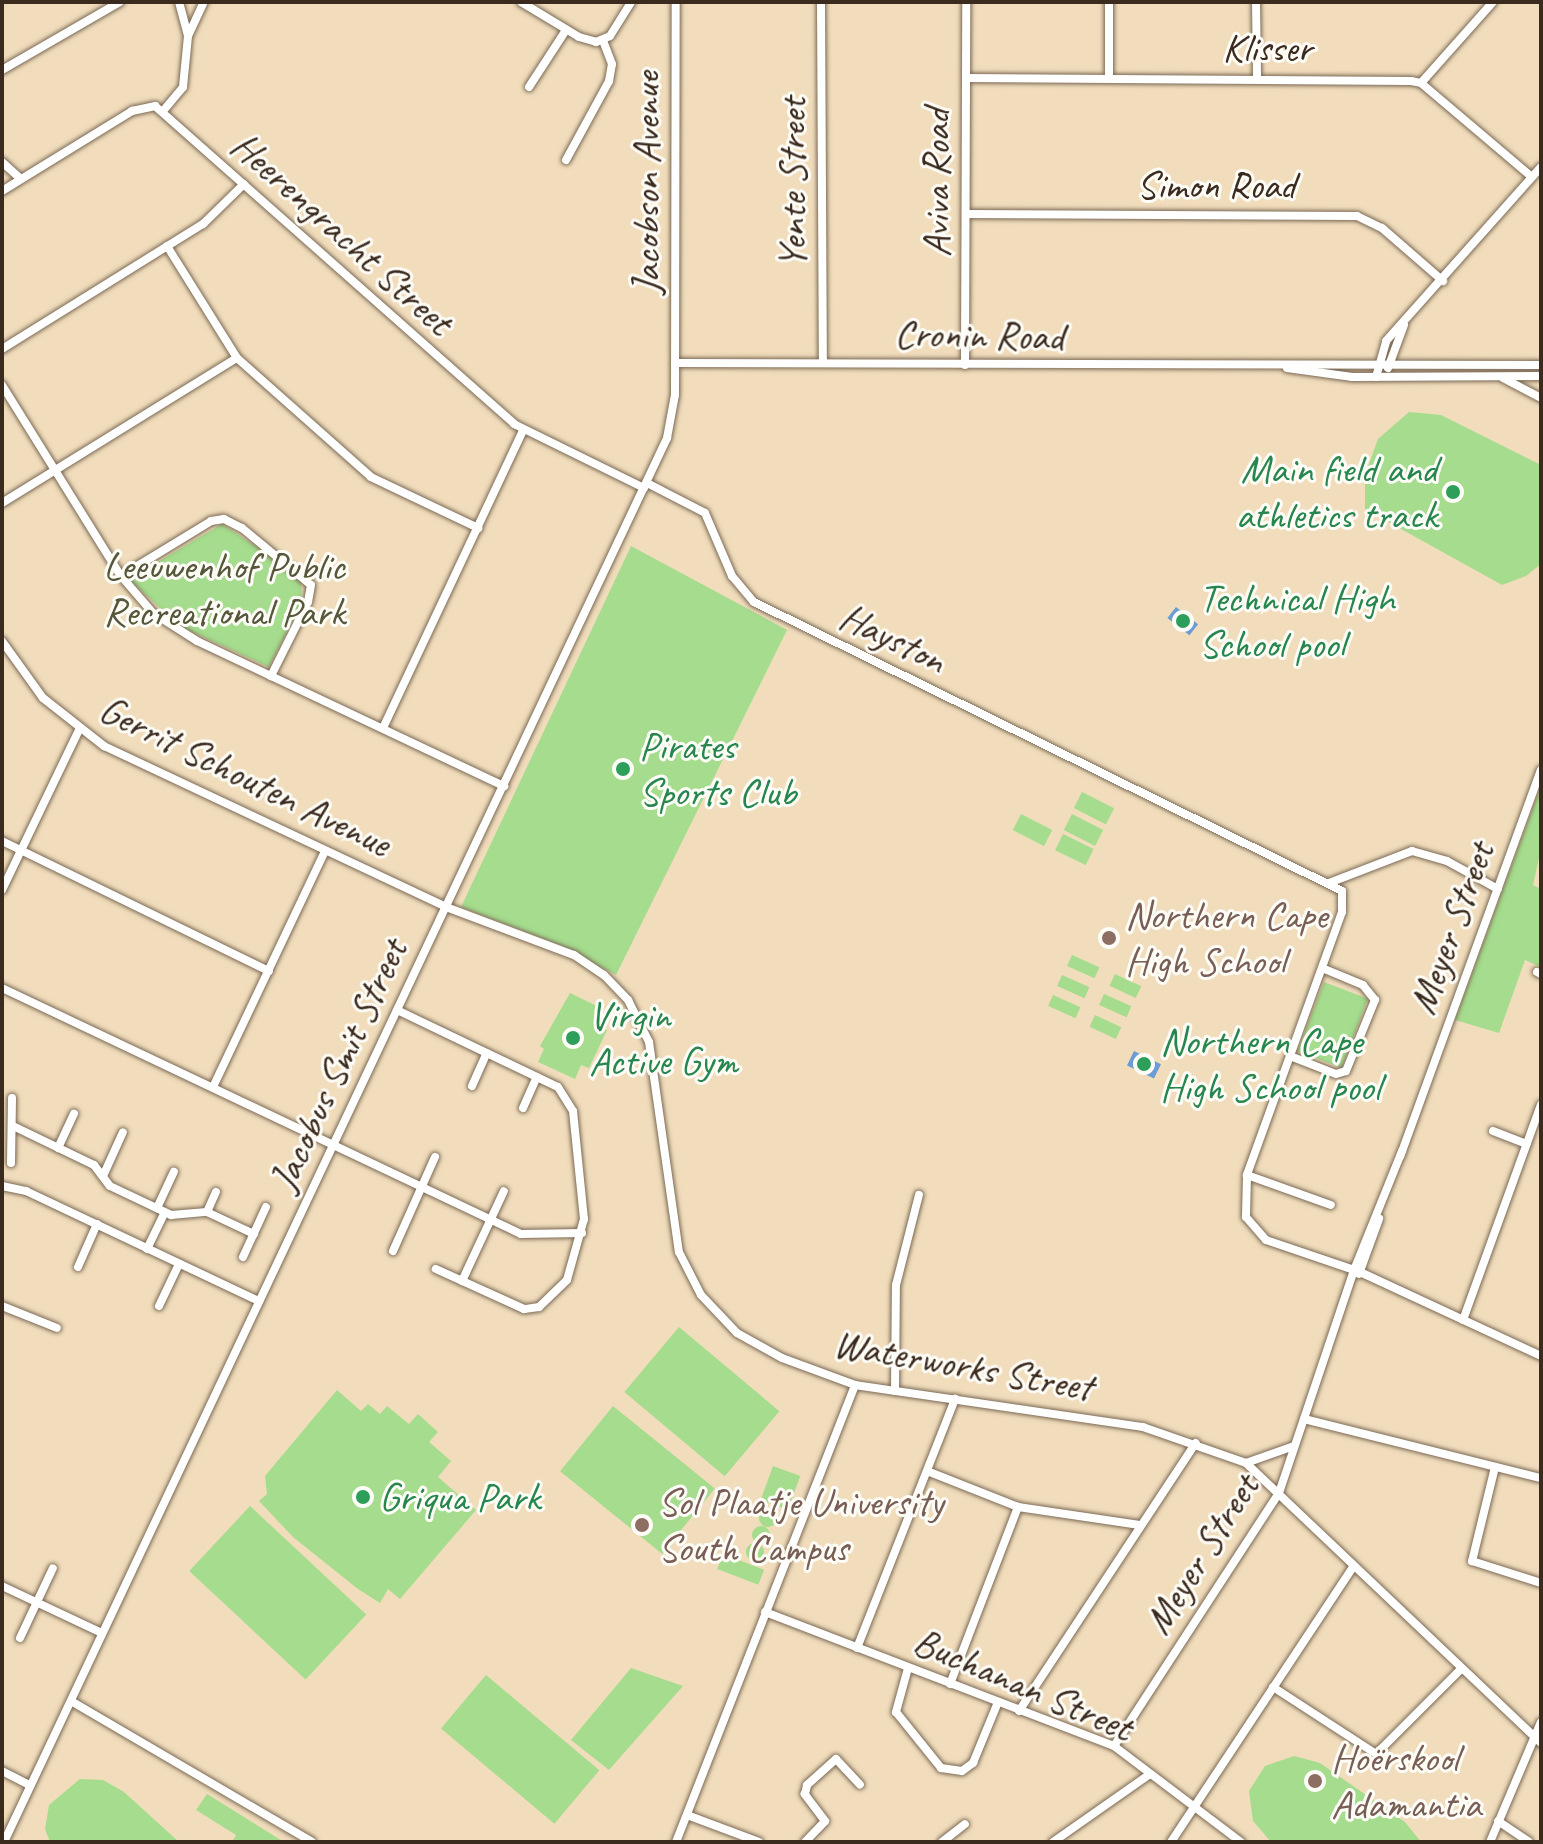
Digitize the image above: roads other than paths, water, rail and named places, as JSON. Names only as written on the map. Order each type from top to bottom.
[{"type":"street","points":[[2,70],[120,2]]},
{"type":"street","points":[[179,2],[188,36]]},
{"type":"street","points":[[2,191],[139,107],[150,105],[163,111],[183,87],[188,36],[204,2]]},
{"type":"street","points":[[521,2],[586,41],[603,40]]},
{"type":"street","points":[[603,40],[631,2]]},
{"type":"street","name":"Jacobson Avenue","points":[[675,363],[676,2]]},
{"type":"street","name":"Yente Street","points":[[821,2],[823,363]]},
{"type":"street","name":"Aviva Road","points":[[965,365],[966,2]]},
{"type":"street","points":[[1109,2],[1109,78]]},
{"type":"street","points":[[1256,2],[1257,77]]},
{"type":"street","points":[[1493,2],[1421,83],[1532,177]]},
{"type":"street","points":[[529,87],[566,30]]},
{"type":"street","points":[[566,160],[609,81],[612,64],[603,40]]},
{"type":"street","name":"Klisser","points":[[966,78],[1257,77],[1421,83]]},
{"type":"street","name":"Heerengracht Street","points":[[163,111],[428,352],[523,430],[646,485]]},
{"type":"street","points":[[2,162],[21,179]]},
{"type":"street","points":[[1376,377],[1386,341],[1443,281],[1541,167]]},
{"type":"street","points":[[2,349],[210,220],[244,184]]},
{"type":"street","name":"Simon Road","points":[[966,214],[1357,216],[1382,228],[1443,281]]},
{"type":"street","points":[[167,246],[237,358],[371,477],[478,528]]},
{"type":"street","points":[[1387,377],[1388,365],[1409,317]]},
{"type":"street","points":[[2,503],[237,358]]},
{"type":"street","name":"Cronin Road","points":[[675,363],[1541,365]]},
{"type":"street","name":"Jacobus Smit Street","points":[[4,1842],[646,485],[672,421],[675,363]]},
{"type":"street","name":"Cronin Road","points":[[1282,366],[1376,377],[1541,376]]},
{"type":"street","points":[[1494,375],[1541,398]]},
{"type":"street","points":[[2,385],[121,576],[144,605],[171,627],[504,786]]},
{"type":"street","points":[[383,728],[523,430]]},
{"type":"street","name":"Hayston","points":[[646,485],[705,513],[732,576],[754,602],[1329,883]]},
{"type":"street","points":[[121,576],[211,521],[224,519],[242,528],[311,585],[308,602],[271,676]]},
{"type":"street","name":"Gerrit Schouten Avenue","points":[[3,645],[32,686],[79,730],[446,907]]},
{"type":"street","points":[[2,890],[79,730]]},
{"type":"street","name":"Meyer Street","points":[[1114,1746],[1279,1493],[1316,1383],[1541,770]]},
{"type":"street","points":[[2,841],[269,971]]},
{"type":"street","points":[[213,1087],[325,851]]},
{"type":"street","points":[[1329,883],[1412,851],[1447,861],[1498,889]]},
{"type":"street","points":[[1329,883],[1342,891],[1345,903],[1247,1175],[1243,1205],[1258,1233],[1357,1271],[1541,1356]]},
{"type":"street","name":"Waterworks Street","points":[[446,907],[574,955],[620,990],[636,1013],[653,1059],[672,1227],[690,1279],[723,1322],[757,1346],[855,1385],[1111,1421],[1196,1443],[1246,1463],[1460,1670],[1541,1743]]},
{"type":"street","points":[[1290,1056],[1342,1074],[1354,1060],[1375,1000],[1372,991],[1322,968]]},
{"type":"street","points":[[2,988],[530,1237],[582,1233]]},
{"type":"street","points":[[397,1010],[558,1087],[571,1103],[582,1233],[570,1274],[532,1310],[436,1269]]},
{"type":"street","points":[[472,1086],[487,1053]]},
{"type":"street","points":[[523,1108],[537,1077]]},
{"type":"street","points":[[11,1163],[12,1098]]},
{"type":"street","points":[[1463,1320],[1541,1105]]},
{"type":"street","points":[[58,1148],[74,1114]]},
{"type":"street","points":[[13,1126],[96,1167],[110,1186],[161,1210],[179,1217],[207,1212],[254,1234]]},
{"type":"street","points":[[1493,1131],[1527,1144]]},
{"type":"street","points":[[103,1176],[123,1132]]},
{"type":"street","points":[[393,1251],[435,1157]]},
{"type":"street","points":[[147,1249],[174,1172]]},
{"type":"street","points":[[1247,1175],[1331,1205]]},
{"type":"street","points":[[2,1186],[21,1189],[259,1301]]},
{"type":"street","points":[[462,1281],[504,1191]]},
{"type":"street","points":[[207,1212],[216,1192]]},
{"type":"street","points":[[895,1391],[896,1285],[919,1195]]},
{"type":"street","points":[[243,1257],[266,1207]]},
{"type":"street","points":[[78,1267],[97,1224]]},
{"type":"street","points":[[159,1306],[179,1264]]},
{"type":"street","points":[[2,1306],[57,1328]]},
{"type":"street","points":[[676,1842],[855,1385]]},
{"type":"street","points":[[857,1648],[955,1399]]},
{"type":"street","points":[[1304,1419],[1541,1478]]},
{"type":"street","points":[[1019,1711],[1196,1443]]},
{"type":"street","points":[[1246,1463],[1294,1446]]},
{"type":"street","points":[[1495,1467],[1472,1561],[1541,1583]]},
{"type":"street","points":[[927,1471],[1018,1507],[1140,1525]]},
{"type":"street","points":[[950,1684],[1018,1507]]},
{"type":"street","points":[[1171,1842],[1354,1566]]},
{"type":"street","points":[[20,1638],[53,1568]]},
{"type":"street","points":[[2,1586],[102,1633]]},
{"type":"street","name":"Buchanan Street","points":[[765,1612],[1114,1746],[1241,1842]]},
{"type":"street","points":[[908,1668],[896,1712],[941,1768],[962,1771],[973,1763],[998,1702]]},
{"type":"street","points":[[1273,1687],[1376,1754],[1460,1670]]},
{"type":"street","points":[[71,1701],[312,1842]]},
{"type":"street","points":[[1490,1842],[1541,1722]]},
{"type":"street","points":[[805,1842],[825,1821],[805,1794],[807,1785],[836,1759],[860,1785]]},
{"type":"street","points":[[2,1771],[30,1785]]},
{"type":"street","points":[[1053,1842],[1150,1774]]},
{"type":"street","points":[[687,1815],[759,1842]]},
{"type":"street","points":[[1498,1821],[1529,1842]]},
{"type":"street","points":[[942,1842],[965,1824]]},
{"type":"water","name":"Technical High School pool","points":[[1176,607],[1198,624],[1189,635],[1167,618]]},
{"type":"water","name":"Northern Cape High School pool","points":[[1134,1051],[1161,1064],[1154,1079],[1127,1065]]},
{"type":"place","name":"Main field and athletics track","points":[[1453,492]]},
{"type":"place","name":"Technical High School pool","points":[[1183,621]]},
{"type":"place","name":"Pirates Sports Club","points":[[623,769]]},
{"type":"place","name":"Northern Cape High School","points":[[1109,938]]},
{"type":"place","name":"Virgin Active Gym","points":[[573,1038]]},
{"type":"place","name":"Northern Cape High School pool","points":[[1144,1064]]},
{"type":"place","name":"Griqua Park","points":[[363,1497]]},
{"type":"place","name":"Sol Plaatje University South Campus","points":[[642,1525]]},
{"type":"place","name":"Hoërskool Adamantia","points":[[1315,1781]]},
{"type":"park label","name":"Leeuwenhof Public Recreational Park","points":[[224,589]]}]
